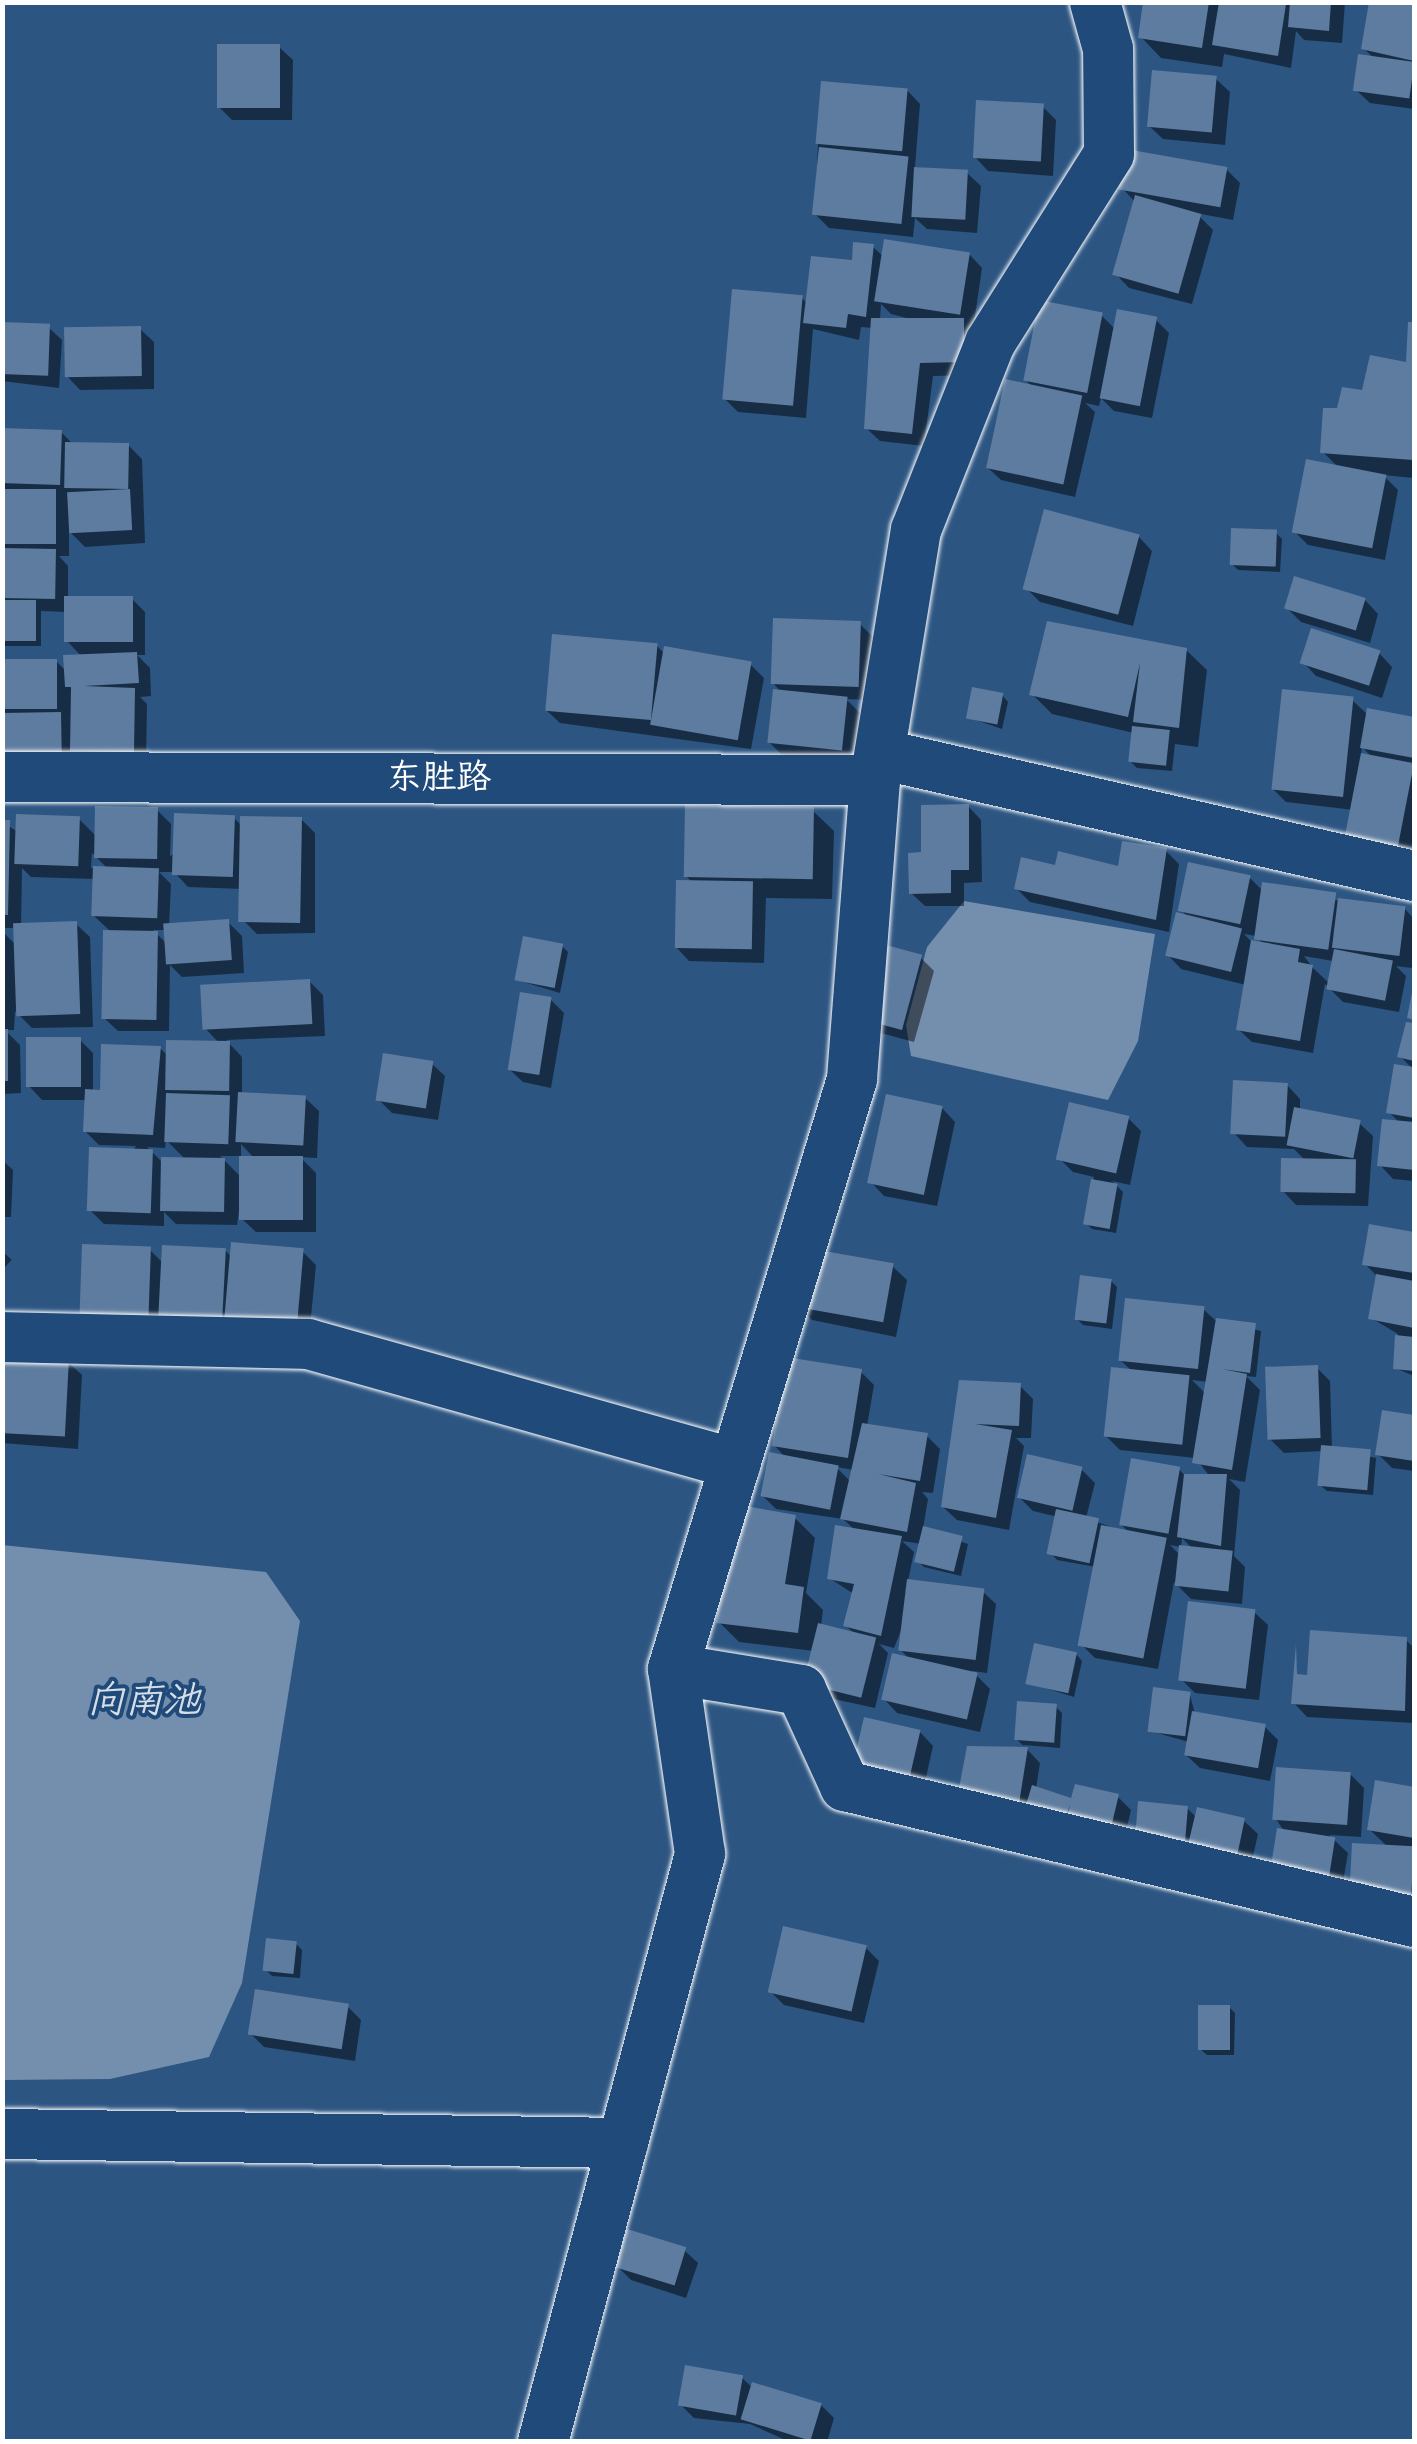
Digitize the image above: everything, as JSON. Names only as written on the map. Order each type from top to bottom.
[{"type":"street","points":[[543,2442],[700,1854],[673,1670],[852,1079],[877,767],[916,530],[990,343],[1110,154],[1108,50],[1096,2]]},
{"type":"street","name":"东胜路","points":[[2,777],[877,767],[1414,876]]},
{"type":"street","points":[[2,1336],[308,1344],[735,1464]]},
{"type":"street","points":[[673,1670],[801,1690],[845,1786],[1414,1922]]},
{"type":"street","points":[[2,2134],[623,2143]]},
{"type":"water","points":[[964,901],[1155,934],[1138,1041],[1108,1100],[911,1056],[906,1025],[927,947]]},
{"type":"water","name":"向南池","points":[[2,1545],[266,1572],[300,1621],[242,1983],[209,2057],[110,2079],[3,2080]]},
{"type":"building","points":[[1143,2],[1209,2],[1202,48],[1138,38]]},
{"type":"building","points":[[1219,2],[1286,4],[1278,56],[1212,45]]},
{"type":"building","points":[[1290,2],[1331,2],[1329,31],[1288,27]]},
{"type":"building","points":[[1369,2],[1414,2],[1414,61],[1361,49]]},
{"type":"building","points":[[217,44],[280,44],[280,108],[217,108]]},
{"type":"building","points":[[1358,54],[1414,62],[1409,99],[1353,91]]},
{"type":"building","points":[[1152,70],[1217,76],[1212,132],[1147,127]]},
{"type":"building","points":[[821,81],[908,89],[902,151],[816,144]]},
{"type":"building","points":[[976,100],[1044,104],[1041,161],[973,158]]},
{"type":"building","points":[[819,147],[909,156],[901,224],[812,215]]},
{"type":"building","points":[[1126,149],[1227,167],[1220,207],[1119,189]]},
{"type":"building","points":[[914,167],[968,170],[965,220],[911,217]]},
{"type":"building","points":[[1135,195],[1201,214],[1178,294],[1112,275]]},
{"type":"building","points":[[884,239],[970,253],[960,315],[874,301]]},
{"type":"building","points":[[853,242],[874,244],[866,317],[848,314],[846,328],[803,323],[811,256],[852,260]]},
{"type":"building","points":[[732,289],[803,295],[793,406],[722,400]]},
{"type":"building","points":[[1039,300],[1103,312],[1087,393],[1023,380]]},
{"type":"building","points":[[1117,309],[1157,317],[1140,406],[1100,398]]},
{"type":"building","points":[[871,318],[964,318],[964,362],[920,363],[912,434],[864,429]]},
{"type":"building","points":[[2,322],[50,324],[48,376],[2,374]]},
{"type":"building","points":[[1408,322],[1414,322],[1413,460],[1320,453],[1323,408],[1337,408],[1342,387],[1362,390],[1370,355],[1406,362]]},
{"type":"building","points":[[141,326],[142,376],[65,377],[64,327]]},
{"type":"building","points":[[1005,379],[1082,395],[1063,484],[986,468]]},
{"type":"building","points":[[2,428],[62,430],[60,485],[2,483]]},
{"type":"building","points":[[65,442],[129,443],[128,489],[64,488]]},
{"type":"building","points":[[1306,459],[1386,475],[1372,548],[1292,533]]},
{"type":"building","points":[[2,489],[56,489],[56,544],[2,544]]},
{"type":"building","points":[[130,489],[132,530],[69,533],[67,492]]},
{"type":"building","points":[[1044,509],[1140,535],[1118,615],[1023,589]]},
{"type":"building","points":[[1231,528],[1277,530],[1276,567],[1230,565]]},
{"type":"building","points":[[2,548],[56,549],[55,599],[2,598]]},
{"type":"building","points":[[1294,576],[1366,598],[1356,630],[1284,609]]},
{"type":"building","points":[[64,596],[133,596],[133,642],[64,642]]},
{"type":"building","points":[[2,600],[36,600],[36,641],[2,641]]},
{"type":"building","points":[[773,618],[861,621],[859,687],[771,684]]},
{"type":"building","points":[[1047,621],[1187,648],[1179,728],[1133,722],[1140,663],[1128,717],[1029,695]]},
{"type":"building","points":[[1311,628],[1380,651],[1369,686],[1300,663]]},
{"type":"building","points":[[552,634],[658,643],[651,720],[545,711]]},
{"type":"building","points":[[664,646],[752,661],[738,740],[650,725]]},
{"type":"building","points":[[137,652],[139,683],[84,686],[135,688],[134,752],[70,751],[71,687],[65,687],[63,655]]},
{"type":"building","points":[[2,659],[57,659],[57,709],[2,709]]},
{"type":"building","points":[[972,687],[1003,693],[997,725],[966,718]]},
{"type":"building","points":[[773,689],[848,697],[842,751],[767,743]]},
{"type":"building","points":[[1282,689],[1354,697],[1343,797],[1271,789]]},
{"type":"building","points":[[1367,708],[1414,717],[1414,758],[1360,748]]},
{"type":"building","points":[[61,712],[62,752],[3,753],[2,713]]},
{"type":"building","points":[[1132,726],[1170,730],[1166,766],[1128,762]]},
{"type":"building","points":[[1361,753],[1414,763],[1397,851],[1344,840]]},
{"type":"building","points":[[969,804],[969,870],[951,870],[951,893],[909,894],[908,853],[921,852],[921,805]]},
{"type":"building","points":[[685,805],[814,807],[813,879],[684,877]]},
{"type":"building","points":[[95,806],[158,807],[157,859],[94,858]]},
{"type":"building","points":[[174,813],[235,815],[233,877],[172,875]]},
{"type":"building","points":[[16,814],[80,816],[78,866],[14,864]]},
{"type":"building","points":[[240,816],[302,817],[300,923],[238,922]]},
{"type":"building","points":[[2,820],[10,820],[8,915],[2,915]]},
{"type":"building","points":[[1122,841],[1167,848],[1156,920],[1014,889],[1021,857],[1055,865],[1058,851],[1118,866]]},
{"type":"building","points":[[1188,862],[1251,875],[1240,924],[1178,911]]},
{"type":"building","points":[[93,866],[159,868],[157,918],[91,916]]},
{"type":"building","points":[[676,880],[753,881],[752,949],[675,948]]},
{"type":"building","points":[[1262,882],[1336,892],[1328,950],[1254,939]]},
{"type":"building","points":[[1338,898],[1405,906],[1399,956],[1332,948]]},
{"type":"building","points":[[1176,912],[1242,928],[1231,972],[1165,956]]},
{"type":"building","points":[[229,919],[232,960],[166,965],[163,924]]},
{"type":"building","points":[[77,921],[80,1014],[16,1016],[13,923]]},
{"type":"building","points":[[103,930],[158,931],[156,1020],[101,1019]]},
{"type":"building","points":[[523,936],[563,944],[555,988],[514,980]]},
{"type":"building","points":[[1251,940],[1300,949],[1298,962],[1313,965],[1300,1041],[1236,1030]]},
{"type":"building","points":[[871,941],[922,955],[902,1030],[851,1016]]},
{"type":"building","points":[[1334,949],[1393,960],[1385,1001],[1326,989]]},
{"type":"building","points":[[310,979],[312,1024],[203,1030],[200,985]]},
{"type":"building","points":[[1414,987],[1414,1020],[1407,1018]]},
{"type":"building","points":[[520,992],[552,997],[539,1075],[508,1070]]},
{"type":"building","points":[[1406,1022],[1414,1023],[1414,1061],[1397,1057]]},
{"type":"building","points":[[2,1029],[8,1029],[8,1081],[2,1081]]},
{"type":"building","points":[[26,1037],[81,1037],[81,1087],[26,1087]]},
{"type":"building","points":[[166,1040],[230,1041],[229,1091],[165,1090]]},
{"type":"building","points":[[101,1044],[161,1046],[153,1135],[83,1132],[85,1089],[100,1090]]},
{"type":"building","points":[[383,1053],[433,1061],[426,1108],[375,1100]]},
{"type":"building","points":[[1394,1064],[1414,1067],[1414,1118],[1386,1113]]},
{"type":"building","points":[[1233,1080],[1288,1083],[1285,1137],[1230,1134]]},
{"type":"building","points":[[238,1092],[306,1096],[303,1145],[235,1142]]},
{"type":"building","points":[[166,1093],[230,1095],[228,1144],[164,1142]]},
{"type":"building","points":[[886,1094],[943,1106],[924,1195],[867,1183]]},
{"type":"building","points":[[1069,1102],[1129,1116],[1116,1173],[1056,1159]]},
{"type":"building","points":[[1294,1107],[1361,1120],[1353,1158],[1287,1145]]},
{"type":"building","points":[[1382,1119],[1414,1122],[1414,1170],[1377,1166]]},
{"type":"building","points":[[89,1147],[153,1149],[151,1213],[87,1211]]},
{"type":"building","points":[[239,1156],[303,1156],[303,1220],[239,1220]]},
{"type":"building","points":[[161,1157],[225,1158],[224,1212],[160,1211]]},
{"type":"building","points":[[1281,1158],[1356,1159],[1355,1193],[1280,1192]]},
{"type":"building","points":[[1091,1179],[1118,1184],[1110,1229],[1083,1224]]},
{"type":"building","points":[[1369,1224],[1414,1232],[1414,1273],[1362,1265]]},
{"type":"building","points":[[231,1242],[304,1248],[297,1325],[224,1319]]},
{"type":"building","points":[[82,1244],[151,1246],[148,1321],[79,1319]]},
{"type":"building","points":[[162,1245],[226,1248],[222,1326],[158,1323]]},
{"type":"building","points":[[807,1248],[894,1263],[883,1322],[797,1307]]},
{"type":"building","points":[[1376,1274],[1414,1281],[1414,1328],[1368,1319]]},
{"type":"building","points":[[1080,1275],[1112,1279],[1106,1324],[1075,1320]]},
{"type":"building","points":[[1125,1298],[1205,1306],[1198,1369],[1118,1361]]},
{"type":"building","points":[[1216,1318],[1256,1323],[1250,1373],[1222,1369],[1247,1374],[1232,1470],[1192,1463]]},
{"type":"building","points":[[1395,1335],[1414,1337],[1414,1371],[1393,1369]]},
{"type":"building","points":[[2,1356],[69,1360],[65,1436],[2,1433]]},
{"type":"building","points":[[786,1357],[862,1369],[848,1458],[772,1446]]},
{"type":"building","points":[[1318,1365],[1321,1438],[1268,1440],[1265,1367]]},
{"type":"building","points":[[1111,1367],[1190,1375],[1182,1445],[1104,1437]]},
{"type":"building","points":[[959,1380],[1021,1383],[1019,1426],[975,1424],[1012,1430],[996,1518],[941,1507]]},
{"type":"building","points":[[1382,1410],[1414,1415],[1414,1461],[1375,1455]]},
{"type":"building","points":[[862,1423],[928,1433],[920,1481],[878,1474],[916,1483],[907,1532],[840,1519]]},
{"type":"building","points":[[1321,1445],[1371,1449],[1367,1490],[1317,1486]]},
{"type":"building","points":[[769,1452],[839,1466],[830,1510],[760,1496]]},
{"type":"building","points":[[1027,1454],[1083,1467],[1072,1511],[1017,1498]]},
{"type":"building","points":[[1131,1458],[1180,1467],[1168,1534],[1119,1525]]},
{"type":"building","points":[[1184,1474],[1227,1474],[1221,1546],[1177,1537]]},
{"type":"building","points":[[734,1504],[796,1515],[785,1584],[804,1587],[798,1633],[716,1623]]},
{"type":"building","points":[[1056,1509],[1099,1518],[1089,1563],[1046,1554]]},
{"type":"building","points":[[835,1525],[902,1536],[881,1636],[843,1626],[854,1584],[827,1579]]},
{"type":"building","points":[[1101,1525],[1167,1538],[1143,1659],[1078,1646]]},
{"type":"building","points":[[923,1526],[963,1536],[954,1572],[914,1562]]},
{"type":"building","points":[[1179,1545],[1233,1551],[1228,1591],[1175,1586]]},
{"type":"building","points":[[907,1579],[984,1589],[976,1660],[898,1650]]},
{"type":"building","points":[[1188,1601],[1255,1609],[1246,1689],[1178,1680]]},
{"type":"building","points":[[818,1623],[876,1638],[861,1698],[803,1683]]},
{"type":"building","points":[[1310,1630],[1407,1637],[1405,1711],[1291,1704],[1296,1644],[1297,1674],[1307,1675]]},
{"type":"building","points":[[1034,1643],[1077,1652],[1068,1693],[1025,1684]]},
{"type":"building","points":[[892,1653],[978,1673],[967,1720],[881,1700]]},
{"type":"building","points":[[1153,1687],[1191,1692],[1185,1736],[1148,1732]]},
{"type":"building","points":[[1017,1701],[1057,1704],[1054,1743],[1014,1740]]},
{"type":"building","points":[[1192,1711],[1266,1724],[1258,1768],[1184,1755]]},
{"type":"building","points":[[864,1717],[921,1730],[905,1796],[849,1783]]},
{"type":"building","points":[[967,1746],[1028,1747],[1014,1835],[953,1820]]},
{"type":"building","points":[[1276,1767],[1351,1772],[1347,1825],[1272,1820]]},
{"type":"building","points":[[1375,1780],[1414,1787],[1414,1838],[1367,1830]]},
{"type":"building","points":[[1075,1784],[1119,1794],[1105,1853],[1061,1843],[1070,1805],[1057,1841],[1019,1828],[1032,1785],[1071,1798]]},
{"type":"building","points":[[1138,1801],[1188,1806],[1183,1866],[1197,1807],[1245,1818],[1232,1880],[1133,1865]]},
{"type":"building","points":[[1277,1828],[1335,1837],[1325,1900],[1267,1891]]},
{"type":"building","points":[[1352,1843],[1414,1846],[1411,1900],[1349,1897]]},
{"type":"building","points":[[783,1926],[867,1945],[851,2012],[768,1992]]},
{"type":"building","points":[[266,1938],[297,1941],[293,1974],[263,1971]]},
{"type":"building","points":[[255,1989],[349,2004],[342,2049],[248,2034]]},
{"type":"building","points":[[1198,2005],[1230,2005],[1230,2050],[1198,2050]]},
{"type":"building","points":[[627,2229],[686,2247],[675,2285],[615,2267]]},
{"type":"building","points":[[685,2365],[743,2375],[736,2416],[678,2405]]},
{"type":"building","points":[[752,2382],[822,2403],[810,2441],[741,2419]]}]
